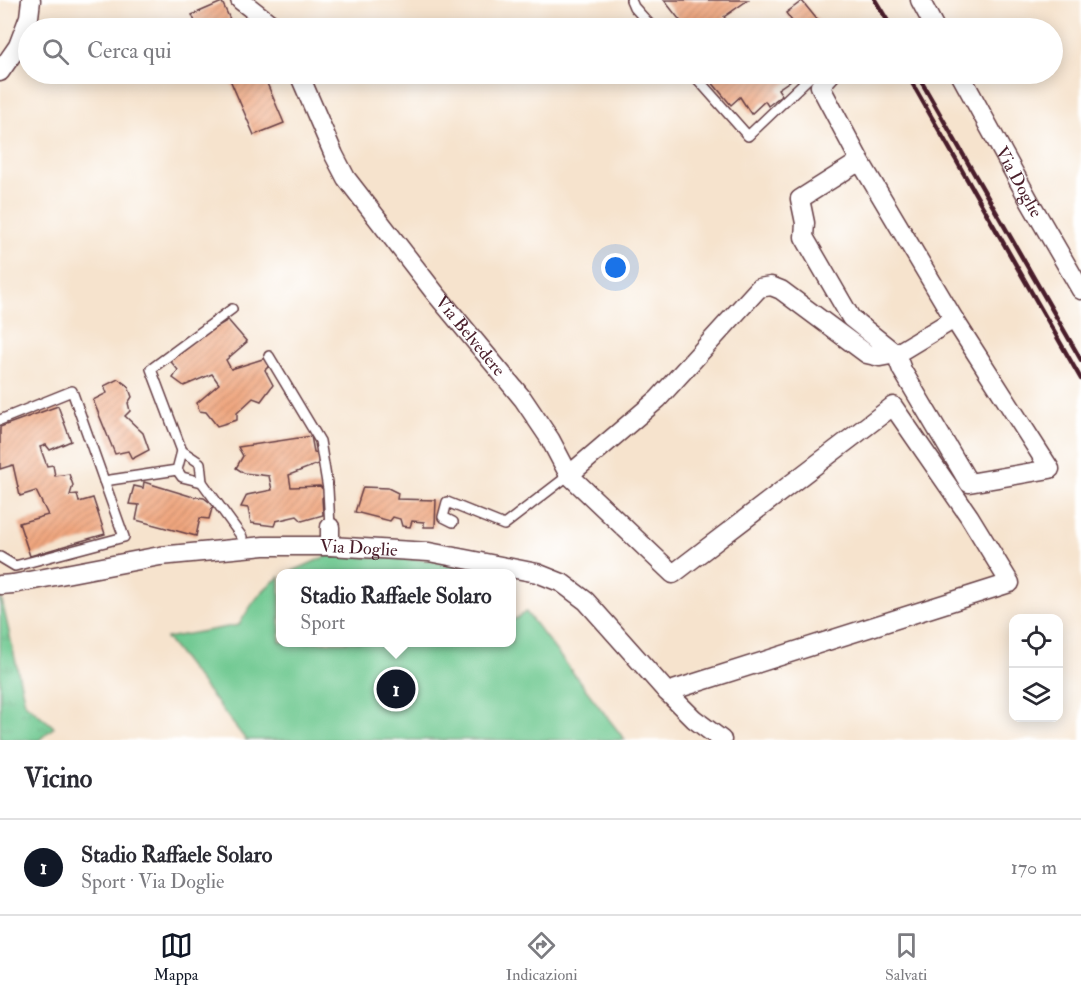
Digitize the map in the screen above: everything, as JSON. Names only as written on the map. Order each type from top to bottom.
[{"type":"street","points":[[28,18],[31,0]]},
{"type":"street","points":[[240,0],[263,18]]},
{"type":"street","points":[[920,0],[930,18]]},
{"type":"street","points":[[0,72],[18,45]]},
{"type":"street","name":"Via Belvedere","points":[[303,84],[346,178],[435,293],[523,399],[550,438],[570,475],[673,574],[893,406],[969,516],[1010,583],[667,692]]},
{"type":"street","points":[[822,84],[820,86],[860,161],[954,319],[1050,468],[969,483],[902,370],[896,354],[851,318],[804,237],[805,223],[800,199],[860,161]]},
{"type":"street","name":"Via Doglie","points":[[965,84],[1081,290]]},
{"type":"street","points":[[570,475],[658,399],[759,288],[771,286],[781,290],[867,354],[880,357],[896,354],[954,319]]},
{"type":"street","points":[[330,527],[330,546]]},
{"type":"street","name":"Via Doglie","points":[[0,585],[160,556],[264,546],[330,546],[429,552],[537,573],[562,583],[586,601],[667,692],[694,718],[722,740]]},
{"type":"lane","points":[[631,0],[644,18]]},
{"type":"lane","points":[[702,84],[748,136],[803,84]]},
{"type":"lane","points":[[177,470],[182,452],[151,369],[232,309]]},
{"type":"lane","points":[[269,356],[321,441],[328,489],[330,527]]},
{"type":"lane","points":[[0,420],[72,391],[124,537],[15,566],[0,557]]},
{"type":"lane","points":[[182,452],[200,463],[202,482],[242,537]]},
{"type":"lane","points":[[104,481],[177,470]]},
{"type":"lane","points":[[177,470],[182,477],[202,482]]},
{"type":"lane","points":[[453,522],[443,517],[447,502],[504,525],[570,475]]},
{"type":"green space","points":[[329,555],[429,560],[462,565],[465,569],[297,569]]},
{"type":"green space","points":[[276,580],[276,647],[516,647],[516,619],[526,612],[625,740],[246,740],[166,638],[239,625],[247,611],[267,587]]},
{"type":"green space","points":[[0,592],[25,703],[54,727],[39,740],[0,740]]},
{"type":"building","points":[[664,0],[748,0],[725,18],[678,18]]},
{"type":"building","points":[[802,1],[816,18],[790,18],[786,13]]},
{"type":"building","points":[[222,2],[229,18],[193,18],[192,15]]},
{"type":"building","points":[[232,84],[267,84],[284,123],[254,135]]},
{"type":"building","points":[[713,84],[785,84],[778,89],[782,95],[768,106],[765,101],[751,114],[740,97],[731,105]]},
{"type":"building","points":[[228,320],[247,342],[226,360],[231,369],[266,358],[270,365],[265,370],[273,385],[261,401],[253,398],[237,413],[237,420],[217,426],[206,412],[199,411],[197,403],[219,384],[212,374],[184,386],[173,378],[178,370],[167,357]]},
{"type":"building","points":[[118,379],[128,386],[132,397],[128,403],[130,411],[125,416],[143,433],[149,450],[132,459],[128,451],[115,454],[93,400],[107,393],[104,386]]},
{"type":"building","points":[[58,406],[71,441],[50,450],[46,445],[40,447],[47,466],[53,465],[55,476],[69,474],[73,485],[70,495],[77,494],[79,502],[93,498],[105,534],[30,556],[19,523],[48,515],[36,491],[20,496],[13,465],[0,469],[0,427]]},
{"type":"building","points":[[311,436],[314,452],[320,454],[318,464],[289,475],[291,487],[320,486],[326,493],[322,498],[323,515],[302,521],[297,516],[276,521],[274,526],[251,523],[248,508],[241,507],[247,495],[272,490],[269,476],[244,473],[236,468],[243,456],[238,447]]},
{"type":"building","points":[[144,482],[204,498],[213,505],[209,519],[200,518],[196,536],[136,520],[139,505],[129,504],[134,486],[143,488]]},
{"type":"building","points":[[363,487],[388,488],[398,493],[397,499],[436,500],[435,527],[424,527],[424,522],[412,521],[410,527],[402,526],[400,519],[393,517],[390,521],[355,512]]},
{"type":"railway","points":[[875,0],[886,18]]},
{"type":"railway","points":[[913,84],[1081,379]]},
{"type":"railway","points":[[923,84],[1081,360]]},
{"type":"place","name":"Stadio Raffaele Solaro","points":[[396,689]]}]
